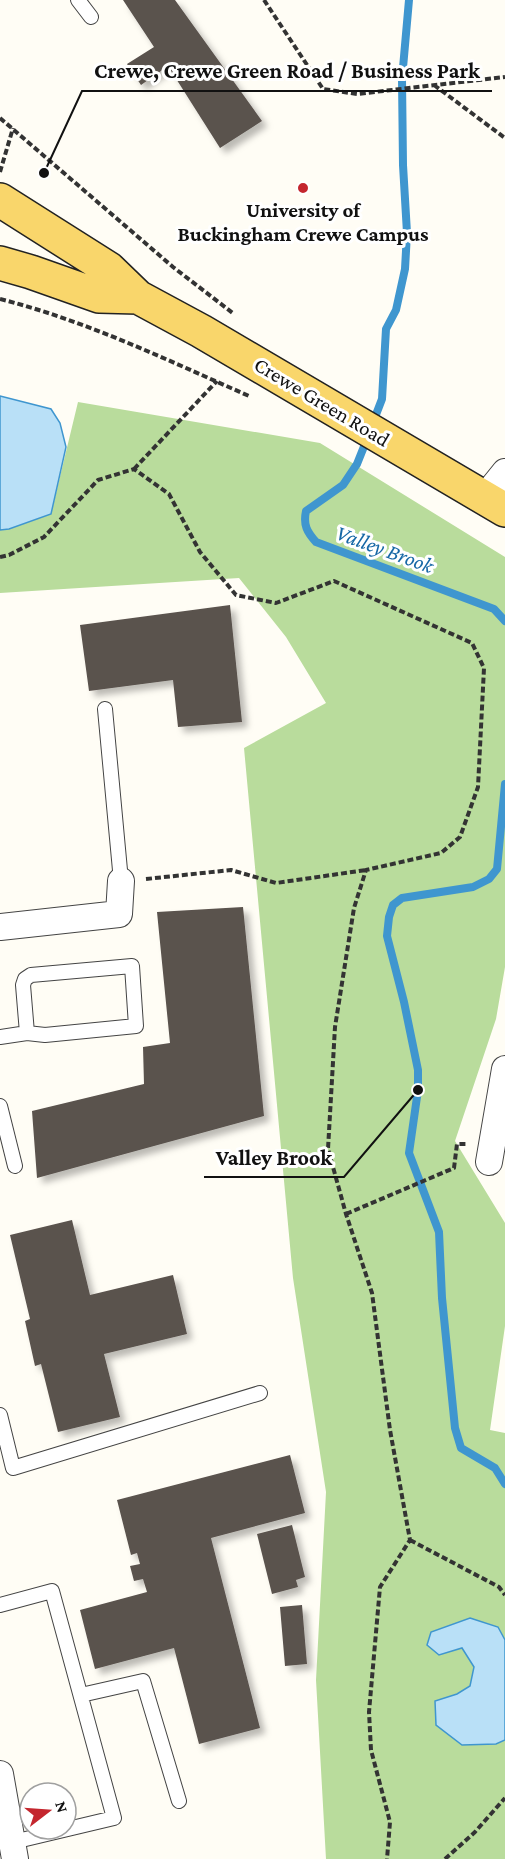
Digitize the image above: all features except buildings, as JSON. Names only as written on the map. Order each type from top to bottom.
[{"type":"main road","name":"Crewe Green Road","points":[[0,200],[109,269],[138,297],[201,331],[495,504]]},
{"type":"main road","name":"Crewe Green Road","points":[[0,263],[99,296],[138,297]]},
{"type":"street","points":[[495,504],[505,472]]},
{"type":"street","points":[[0,927],[119,914],[121,881]]},
{"type":"street","points":[[491,1152],[505,1069]]},
{"type":"street","points":[[0,1774],[14,1850]]},
{"type":"lane","points":[[78,0],[91,17]]},
{"type":"lane","points":[[105,709],[121,881]]},
{"type":"lane","points":[[0,1037],[27,1033],[45,1035],[136,1026],[132,966],[31,975],[23,985],[27,1033]]},
{"type":"lane","points":[[0,1107],[15,1166]]},
{"type":"lane","points":[[0,1415],[13,1468],[260,1393]]},
{"type":"lane","points":[[0,1605],[52,1591],[114,1818],[14,1850]]},
{"type":"lane","points":[[81,1695],[143,1681],[179,1801]]},
{"type":"path","points":[[264,0],[323,89],[357,94],[505,77]]},
{"type":"path","points":[[434,85],[505,138]]},
{"type":"path","points":[[0,118],[173,267],[243,320]]},
{"type":"path","points":[[0,173],[13,128]]},
{"type":"path","points":[[0,299],[88,327],[176,362],[256,399]]},
{"type":"path","points":[[0,557],[9,555],[44,537],[98,480],[134,469],[216,381]]},
{"type":"path","points":[[121,881],[231,870],[276,883],[366,870],[441,854],[460,837],[478,787],[484,668],[472,644],[334,581],[276,603],[236,595],[200,552],[169,494],[134,469]]},
{"type":"path","points":[[366,870],[354,908],[335,1027],[328,1149],[372,1293],[390,1430],[410,1540],[380,1587],[369,1712],[371,1750],[390,1822],[387,1859]]},
{"type":"path","points":[[346,1214],[454,1168],[457,1144],[491,1152]]},
{"type":"path","points":[[410,1540],[499,1587],[505,1595]]},
{"type":"path","points":[[445,1859],[475,1832],[505,1798]]},
{"type":"green space","points":[[78,402],[320,443],[505,557],[505,967],[496,1019],[455,1141],[505,1223],[505,1326],[490,1430],[505,1433],[505,1859],[326,1859],[316,1680],[326,1492],[293,1278],[244,748],[326,703],[286,637],[239,578],[0,593],[0,530],[51,514]]},
{"type":"water","points":[[0,396],[51,409],[60,423],[66,447],[51,514],[0,530]]},
{"type":"water","points":[[470,1618],[498,1627],[505,1640],[505,1740],[496,1744],[462,1745],[436,1725],[435,1701],[457,1694],[470,1686],[474,1667],[462,1648],[439,1655],[427,1645],[431,1632]]},
{"type":"waterway","name":"Valley Brook","points":[[372,425],[382,399],[386,329],[396,310],[405,269],[407,233],[402,79],[409,0]]},
{"type":"waterway","name":"Valley Brook","points":[[367,439],[357,464],[343,485],[306,511],[305,524],[310,535],[316,542],[494,609],[505,621]]},
{"type":"waterway","name":"Valley Brook","points":[[505,784],[497,869],[489,879],[473,887],[402,898],[393,905],[387,936],[418,1070],[418,1090],[409,1153],[439,1232],[442,1298],[455,1428],[461,1448],[495,1468],[505,1484]]},
{"type":"place","name":"Crewe, Crewe Green Road / Business Park","points":[[44,173]]},
{"type":"place","name":"University of Buckingham Crewe Campus","points":[[303,188]]},
{"type":"place","name":"Valley Brook","points":[[418,1090]]}]
